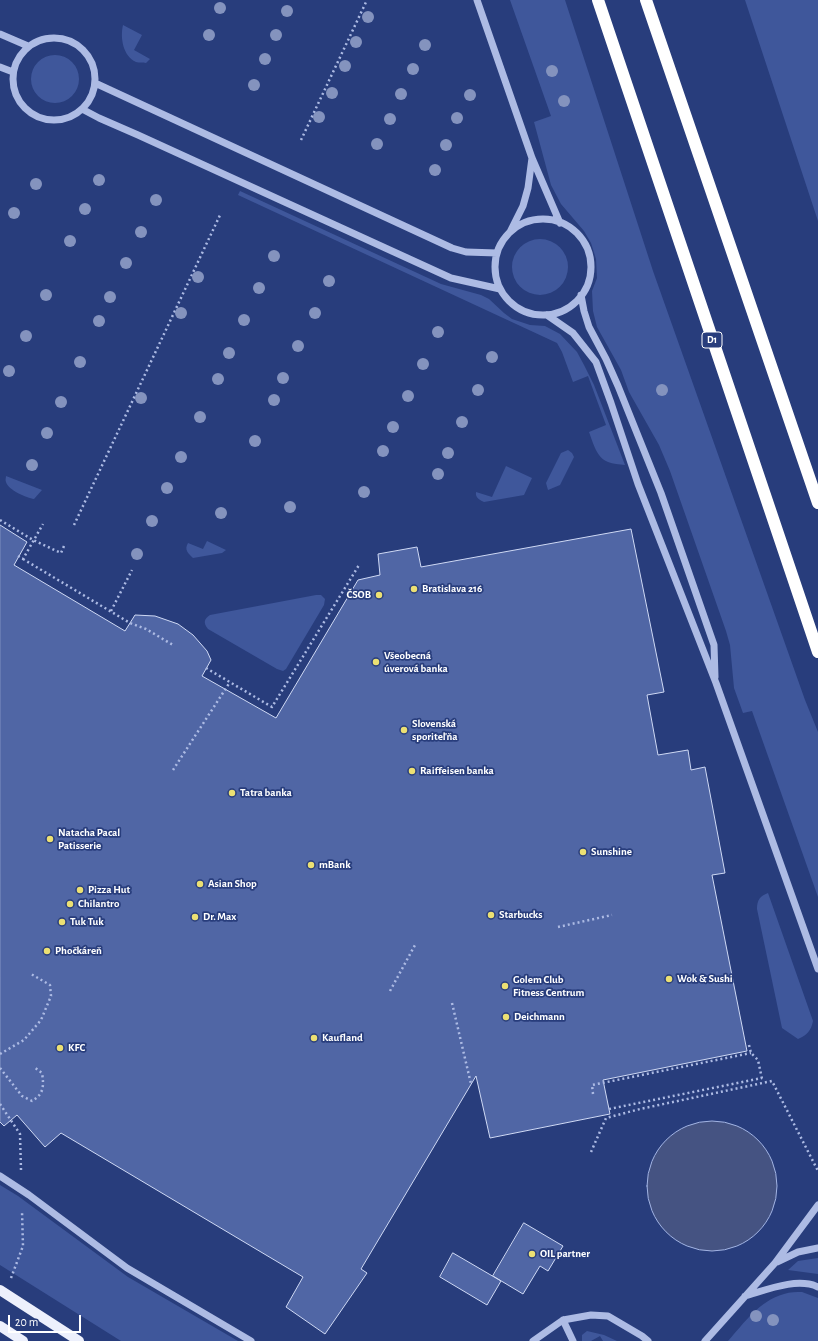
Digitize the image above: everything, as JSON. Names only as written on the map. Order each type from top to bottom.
[{"type":"highway","name":"D1","points":[[598,0],[615,55],[818,652]]},
{"type":"highway","points":[[646,0],[818,503]]},
{"type":"main road","points":[[0,1290],[80,1341]]},
{"type":"main road","points":[[0,1326],[23,1341]]},
{"type":"lane","points":[[477,0],[532,158],[560,223]]},
{"type":"lane","points":[[0,34],[28,46]]},
{"type":"lane","points":[[51,37],[73,42],[86,52],[93,67],[95,83],[92,94],[82,109],[68,117],[53,120],[45,119],[31,113],[21,104],[15,92],[12,79],[13,72],[20,55],[28,46],[39,40],[51,37]]},
{"type":"lane","points":[[0,67],[13,72]]},
{"type":"lane","points":[[95,83],[452,248],[466,252],[497,253]]},
{"type":"lane","points":[[82,109],[451,278],[500,289]]},
{"type":"lane","points":[[510,232],[528,188],[532,158]]},
{"type":"lane","points":[[539,219],[560,223],[576,233],[584,243],[590,257],[590,273],[586,289],[574,303],[566,309],[547,315],[528,313],[512,304],[500,289],[494,268],[497,253],[504,238],[510,232],[519,226],[539,219]]},
{"type":"lane","points":[[581,295],[589,327],[615,379],[661,493],[714,645],[716,683]]},
{"type":"lane","points":[[547,315],[573,333],[596,362],[638,484],[716,683],[818,968]]},
{"type":"lane","points":[[0,1176],[29,1195],[127,1268],[251,1341]]},
{"type":"lane","points":[[705,1341],[775,1263],[818,1205]]},
{"type":"lane","points":[[775,1263],[798,1252],[818,1248]]},
{"type":"lane","points":[[745,1296],[785,1284],[811,1283],[818,1287]]},
{"type":"lane","points":[[533,1341],[563,1320],[591,1315],[608,1316],[648,1341]]},
{"type":"lane","points":[[563,1320],[573,1341]]},
{"type":"path","points":[[301,140],[367,0]]},
{"type":"path","points":[[74,525],[221,213]]},
{"type":"path","points":[[0,520],[34,540],[61,553],[64,546]]},
{"type":"path","points":[[23,559],[43,524]]},
{"type":"path","points":[[18,556],[130,623],[146,629],[173,645]]},
{"type":"path","points":[[206,668],[272,707],[359,565]]},
{"type":"path","points":[[111,611],[132,570]]},
{"type":"path","points":[[173,770],[230,682]]},
{"type":"path","points":[[558,927],[612,916]]},
{"type":"path","points":[[390,991],[415,945]]},
{"type":"path","points":[[0,1054],[24,1040],[41,1020],[51,996],[50,985],[31,974]]},
{"type":"path","points":[[452,1003],[471,1084]]},
{"type":"path","points":[[749,1044],[751,1053],[758,1060],[762,1083]]},
{"type":"path","points":[[593,1094],[592,1085],[751,1053]]},
{"type":"path","points":[[0,1068],[22,1096],[32,1101],[39,1097],[44,1085],[42,1073],[34,1067]]},
{"type":"path","points":[[609,1109],[762,1078]]},
{"type":"path","points":[[591,1152],[606,1118],[640,1109],[772,1081],[818,1171]]},
{"type":"path","points":[[0,1104],[20,1134],[21,1174]]},
{"type":"path","points":[[10,1281],[23,1246],[22,1206]]},
{"type":"shaded area","points":[[510,0],[565,0],[653,271],[805,700],[818,732],[818,897],[752,711],[743,713],[734,688],[730,645],[726,631],[670,471],[659,445],[629,392],[621,370],[597,327],[593,311],[592,291],[597,278],[596,259],[591,243],[584,231],[561,204],[551,185],[534,122],[551,116]]},
{"type":"shaded area","points":[[745,0],[818,0],[818,221]]},
{"type":"shaded area","points":[[123,25],[142,35],[134,50],[150,59],[146,63],[136,62],[128,56],[122,41]]},
{"type":"shaded area","points":[[55,55],[64,57],[72,62],[77,70],[79,79],[77,88],[72,96],[64,101],[55,103],[46,101],[38,96],[33,88],[31,79],[33,70],[38,62],[46,57]]},
{"type":"shaded area","points":[[240,191],[441,284],[481,295],[489,299],[512,319],[530,325],[545,326],[560,334],[577,352],[594,385],[625,465],[608,462],[598,454],[589,432],[606,425],[588,376],[573,382],[562,352],[557,343],[238,195]]},
{"type":"shaded area","points":[[535,239],[545,239],[560,247],[566,256],[568,267],[566,278],[560,287],[545,295],[535,295],[524,290],[517,283],[512,272],[512,262],[517,251],[524,244]]},
{"type":"shaded area","points":[[568,450],[574,457],[560,485],[548,490],[546,483],[561,453]]},
{"type":"shaded area","points":[[506,466],[532,478],[524,495],[484,502],[478,498],[476,496],[476,492],[492,497]]},
{"type":"shaded area","points":[[6,476],[42,490],[34,499],[27,497],[18,493],[7,485]]},
{"type":"shaded area","points":[[207,541],[226,550],[222,553],[193,558],[187,551],[186,548],[188,543],[203,549]]},
{"type":"shaded area","points":[[321,595],[325,599],[324,605],[286,669],[283,671],[208,629],[205,625],[206,618],[210,615]]},
{"type":"shaded area","points":[[768,893],[813,1021],[808,1032],[798,1039],[782,1028],[757,909],[760,899]]},
{"type":"shaded area","points":[[718,1121],[743,1128],[758,1140],[770,1155],[776,1173],[776,1199],[770,1217],[758,1232],[743,1244],[725,1250],[706,1251],[681,1244],[666,1232],[654,1217],[648,1199],[647,1180],[654,1155],[666,1140],[681,1128],[699,1122]]},
{"type":"shaded area","points":[[0,1185],[18,1196],[128,1277],[238,1341],[121,1341],[0,1265]]},
{"type":"shaded area","points":[[818,1258],[818,1274],[788,1270],[798,1261]]},
{"type":"shaded area","points":[[802,1292],[818,1298],[818,1341],[728,1341],[753,1313],[767,1302],[786,1293]]},
{"type":"shaded area","points":[[587,1331],[604,1335],[617,1341],[603,1341],[600,1336],[591,1341],[582,1341],[582,1335]]},
{"type":"building","points":[[0,525],[27,542],[14,565],[125,631],[135,615],[155,616],[178,624],[193,635],[207,651],[211,660],[202,676],[276,718],[358,580],[380,575],[378,554],[417,547],[421,567],[631,529],[664,692],[647,695],[658,755],[688,750],[691,770],[705,767],[725,873],[712,875],[747,1051],[603,1080],[610,1114],[490,1138],[476,1076],[361,1269],[367,1273],[325,1334],[286,1307],[303,1277],[61,1133],[45,1147],[17,1115],[4,1126],[0,1122]]},
{"type":"building","name":"OIL partner","points":[[524,1223],[563,1246],[548,1271],[540,1266],[523,1294],[493,1276]]},
{"type":"building","points":[[453,1253],[501,1281],[487,1305],[440,1277]]},
{"type":"place","name":"Bratislava 216","points":[[414,589]]},
{"type":"place","name":"ČSOB","points":[[379,595]]},
{"type":"place","name":"Všeobecná úverová banka","points":[[376,662]]},
{"type":"place","name":"Slovenská sporiteľňa","points":[[404,730]]},
{"type":"place","name":"Raiffeisen banka","points":[[412,771]]},
{"type":"place","name":"Tatra banka","points":[[232,793]]},
{"type":"place","name":"Natacha Pacal Patisserie","points":[[50,839]]},
{"type":"place","name":"Sunshine","points":[[583,852]]},
{"type":"place","name":"mBank","points":[[311,865]]},
{"type":"place","name":"Asian Shop","points":[[200,884]]},
{"type":"place","name":"Pizza Hut","points":[[80,890]]},
{"type":"place","name":"Chilantro","points":[[70,904]]},
{"type":"place","name":"Starbucks","points":[[491,915]]},
{"type":"place","name":"Dr. Max","points":[[195,917]]},
{"type":"place","name":"Tuk Tuk","points":[[62,922]]},
{"type":"place","name":"Phočkáreň","points":[[47,951]]},
{"type":"place","name":"Wok & Sushi","points":[[669,979]]},
{"type":"place","name":"Golem Club Fitness Centrum","points":[[505,986]]},
{"type":"place","name":"Deichmann","points":[[506,1017]]},
{"type":"place","name":"Kaufland","points":[[314,1038]]},
{"type":"place","name":"KFC","points":[[60,1048]]},
{"type":"place","name":"OIL partner","points":[[532,1254]]}]
